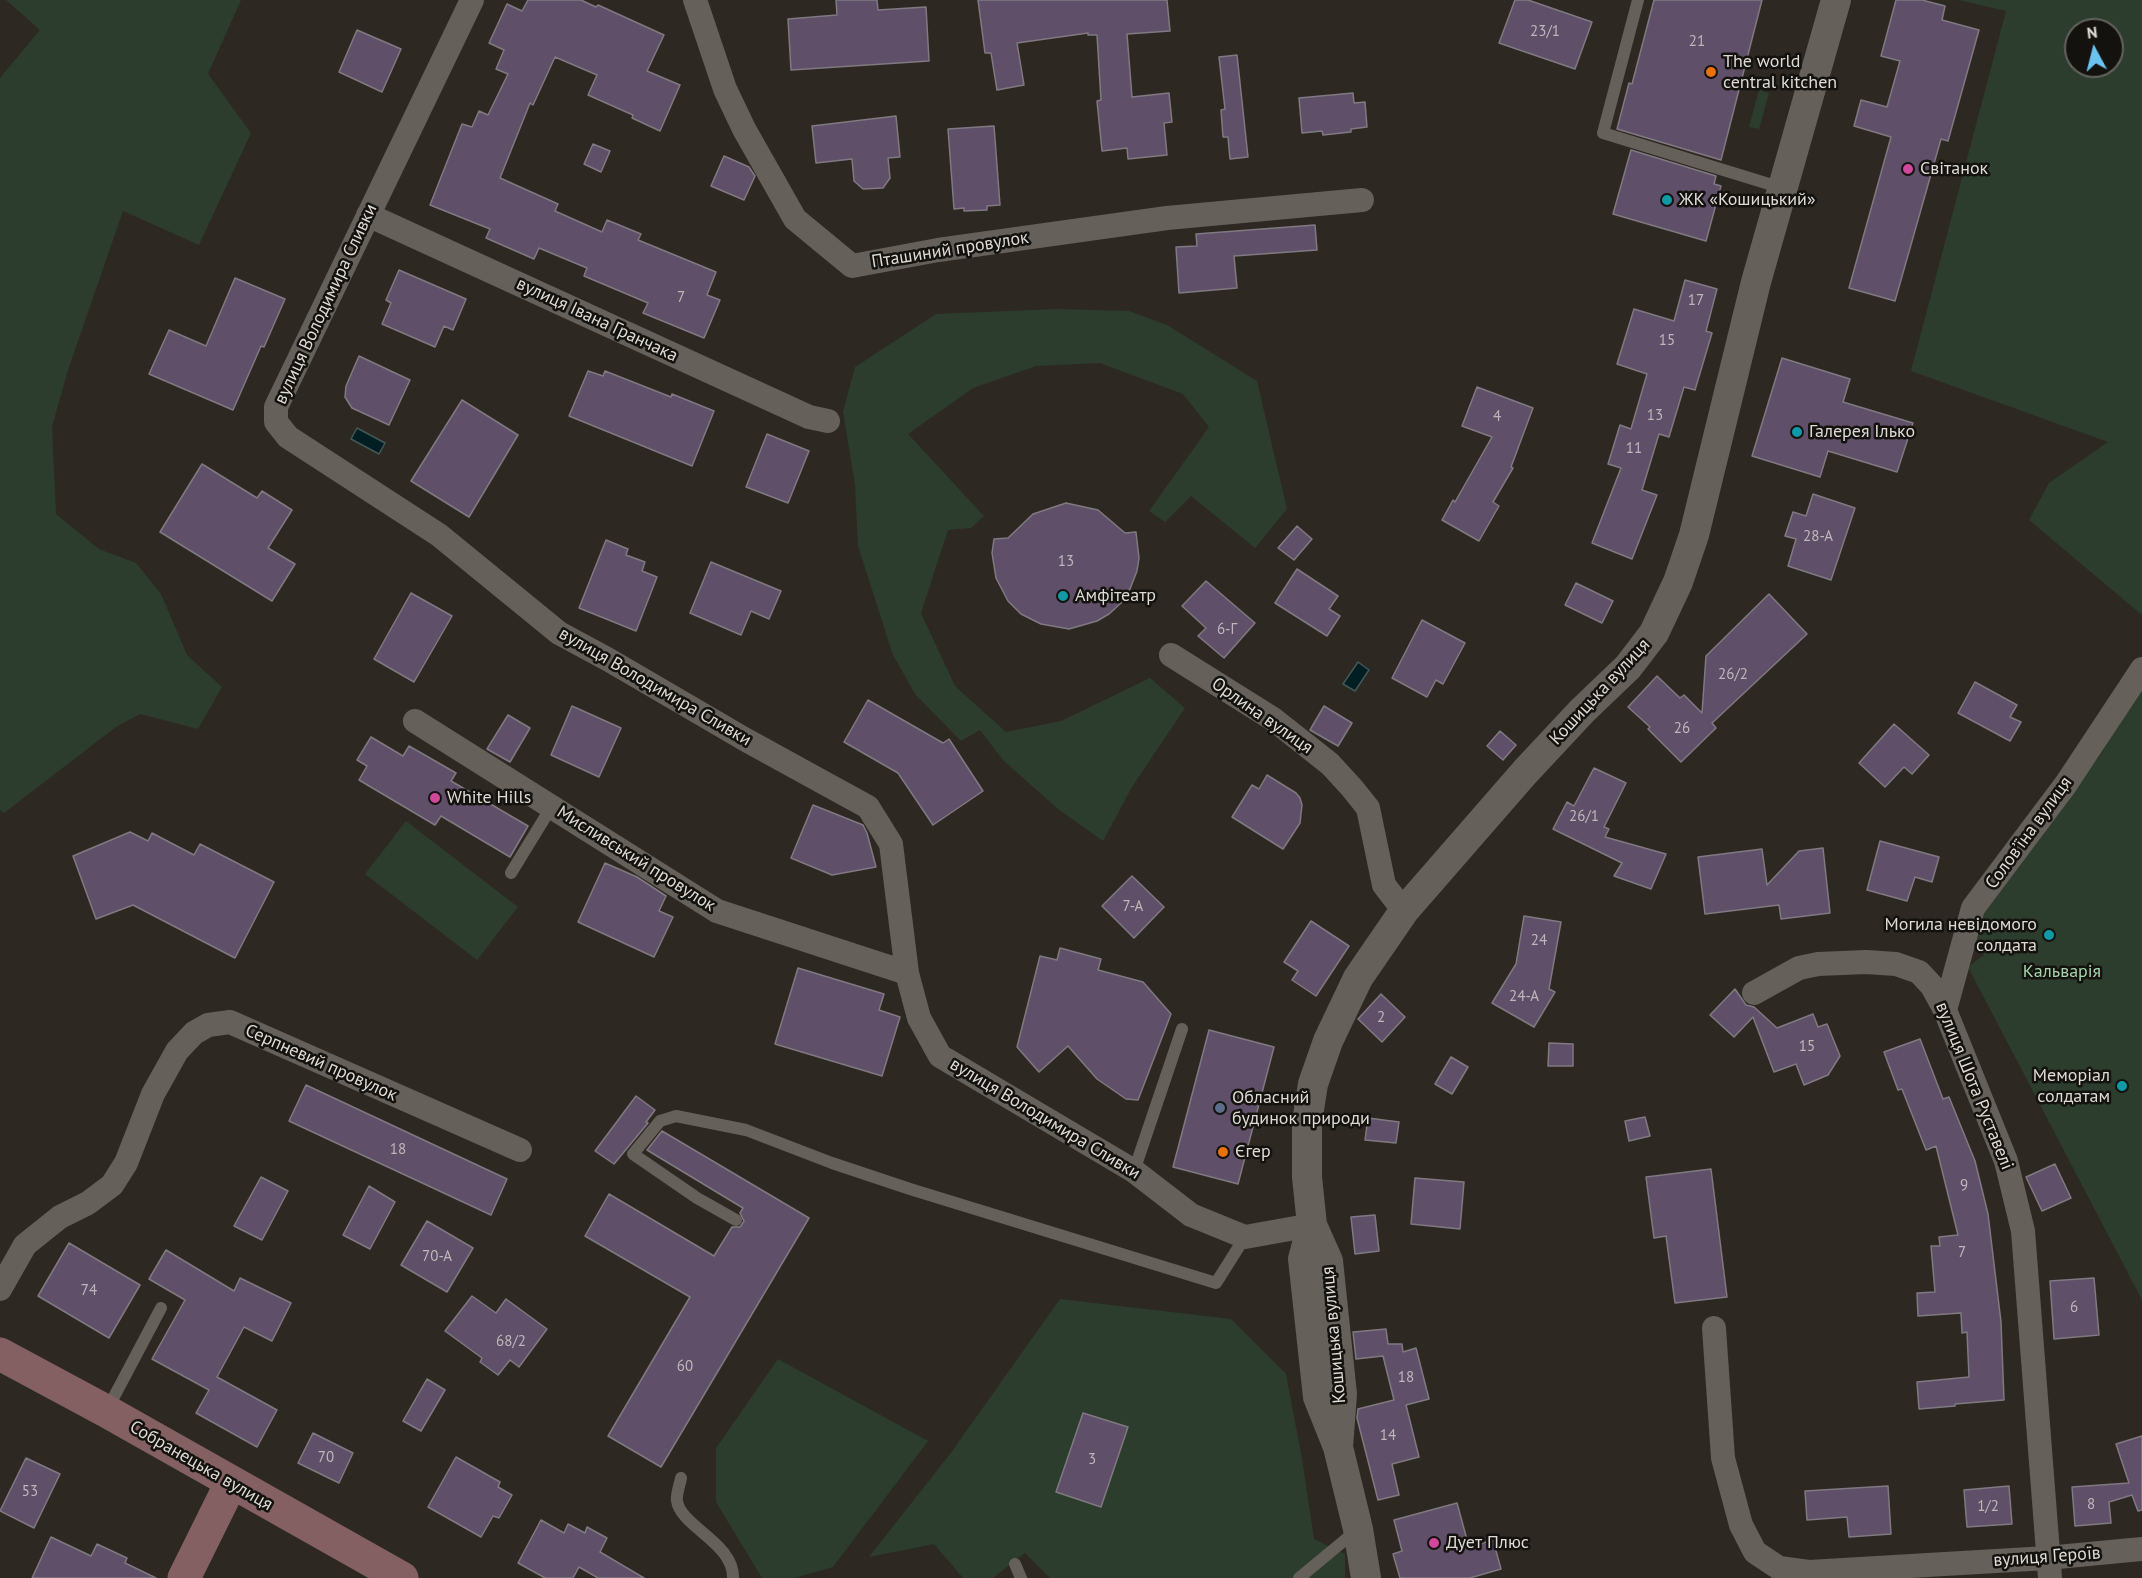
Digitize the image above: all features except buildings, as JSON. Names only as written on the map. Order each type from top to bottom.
[{"type":"main road","name":"Собранецька вулиця","points":[[0,1354],[106,1411],[402,1578]]},
{"type":"main road","points":[[184,1578],[231,1483]]},
{"type":"street","name":"вулиця Володимира Сливки","points":[[472,0],[276,407],[276,422],[288,437],[439,535],[559,633],[868,807],[891,844],[908,973],[919,1018],[940,1056],[1134,1171],[1191,1215],[1245,1237]]},
{"type":"street","name":"Пташиний провулок","points":[[695,0],[725,89],[744,129],[795,219],[852,266],[938,250],[1167,218],[1362,200]]},
{"type":"street","name":"Кошицька вулиця","points":[[1366,1578],[1358,1529],[1338,1447],[1318,1397],[1303,1259],[1312,1225],[1307,1177],[1307,1122],[1313,1084],[1328,1041],[1358,978],[1404,911],[1525,772],[1582,711],[1628,667],[1654,633],[1678,582],[1694,535],[1756,282],[1836,0]]},
{"type":"street","name":"вулиця Івана Гранчака","points":[[368,215],[809,417],[828,421]]},
{"type":"street","name":"Орлина вулиця","points":[[1171,656],[1273,718],[1330,764],[1352,788],[1368,808],[1384,885],[1404,911]]},
{"type":"street","name":"Соловʼїна вулиця","points":[[1946,1010],[1973,908],[2066,784],[2142,669]]},
{"type":"street","name":"Мисливський провулок","points":[[414,721],[717,911],[908,973]]},
{"type":"street","name":"вулиця Шота Руставелі","points":[[1754,993],[1799,968],[1818,964],[1866,962],[1896,964],[1919,972],[1932,986],[1946,1010],[2006,1161],[2023,1231],[2048,1568]]},
{"type":"street","name":"Серпневий провулок","points":[[0,1289],[25,1245],[60,1217],[88,1203],[112,1185],[126,1163],[153,1094],[177,1051],[194,1033],[208,1025],[230,1023],[520,1150]]},
{"type":"street","points":[[1245,1237],[1312,1225]]},
{"type":"street","name":"вулиця Героїв","points":[[1714,1328],[1723,1458],[1742,1526],[1755,1552],[1779,1568],[1809,1572],[2048,1568],[2142,1549]]},
{"type":"lane","points":[[1638,0],[1603,133],[1783,188]]},
{"type":"lane","points":[[511,873],[552,806]]},
{"type":"lane","points":[[1134,1171],[1182,1029]]},
{"type":"lane","points":[[736,1220],[697,1198],[633,1154],[660,1121],[676,1116],[746,1130],[916,1191],[1216,1283],[1245,1237]]},
{"type":"lane","points":[[106,1411],[161,1308]]},
{"type":"lane","points":[[681,1478],[677,1499],[681,1511],[727,1556],[734,1570],[733,1578]]},
{"type":"lane","points":[[1299,1578],[1358,1529]]},
{"type":"lane","points":[[1015,1564],[1021,1578]]},
{"type":"green space","points":[[6,0],[241,0],[208,74],[251,133],[199,245],[123,211],[68,370],[52,427],[56,514],[99,549],[136,563],[161,594],[187,655],[222,687],[198,729],[140,714],[116,727],[4,813],[0,810],[0,78],[40,30]]},
{"type":"green space","points":[[1959,0],[2142,0],[2142,615],[2029,520],[2049,483],[2108,442],[1911,371],[2006,11]]},
{"type":"green space","points":[[1759,90],[1769,93],[1759,129],[1749,127]]},
{"type":"green space","points":[[1057,309],[1129,311],[1167,325],[1257,381],[1287,509],[1255,548],[1191,496],[1165,522],[1149,511],[1209,427],[1183,394],[1100,363],[1036,366],[973,388],[908,434],[984,516],[971,528],[948,530],[921,613],[955,686],[1006,732],[1061,721],[1150,678],[1185,708],[1132,787],[1103,841],[1058,809],[1003,760],[980,730],[961,741],[915,694],[893,655],[858,546],[855,485],[843,412],[855,367],[936,314]]},
{"type":"green space","name":"Кальварія","points":[[2142,686],[2142,1300],[1968,967],[1984,955],[1970,935],[1984,903],[2099,757]]},
{"type":"green space","points":[[406,821],[518,907],[477,960],[365,874]]},
{"type":"green space","points":[[1060,1299],[1231,1319],[1286,1374],[1314,1539],[1345,1554],[1345,1578],[1050,1578],[1025,1553],[993,1578],[963,1578],[934,1544],[869,1557],[950,1454]]},
{"type":"green space","points":[[778,1359],[928,1441],[833,1567],[794,1578],[762,1578],[716,1502],[716,1448]]},
{"type":"water","points":[[357,428],[385,443],[379,454],[351,439]]},
{"type":"water","points":[[1358,662],[1369,670],[1355,691],[1343,684]]},
{"type":"place","name":"The world central kitchen","points":[[1711,72]]},
{"type":"place","name":"Світанок","points":[[1908,169]]},
{"type":"place","name":"ЖК «Кошицький»","points":[[1667,200]]},
{"type":"place","name":"Галерея Ілько","points":[[1797,432]]},
{"type":"place","name":"Амфітеатр","points":[[1063,596]]},
{"type":"place","name":"White Hills","points":[[435,798]]},
{"type":"place","name":"Могила невідомого солдата","points":[[2049,935]]},
{"type":"place","name":"Меморіал солдатам","points":[[2122,1086]]},
{"type":"place","name":"Обласний будинок природи","points":[[1220,1108]]},
{"type":"place","name":"Єгер","points":[[1223,1152]]},
{"type":"place","name":"Дует Плюс","points":[[1434,1543]]}]
